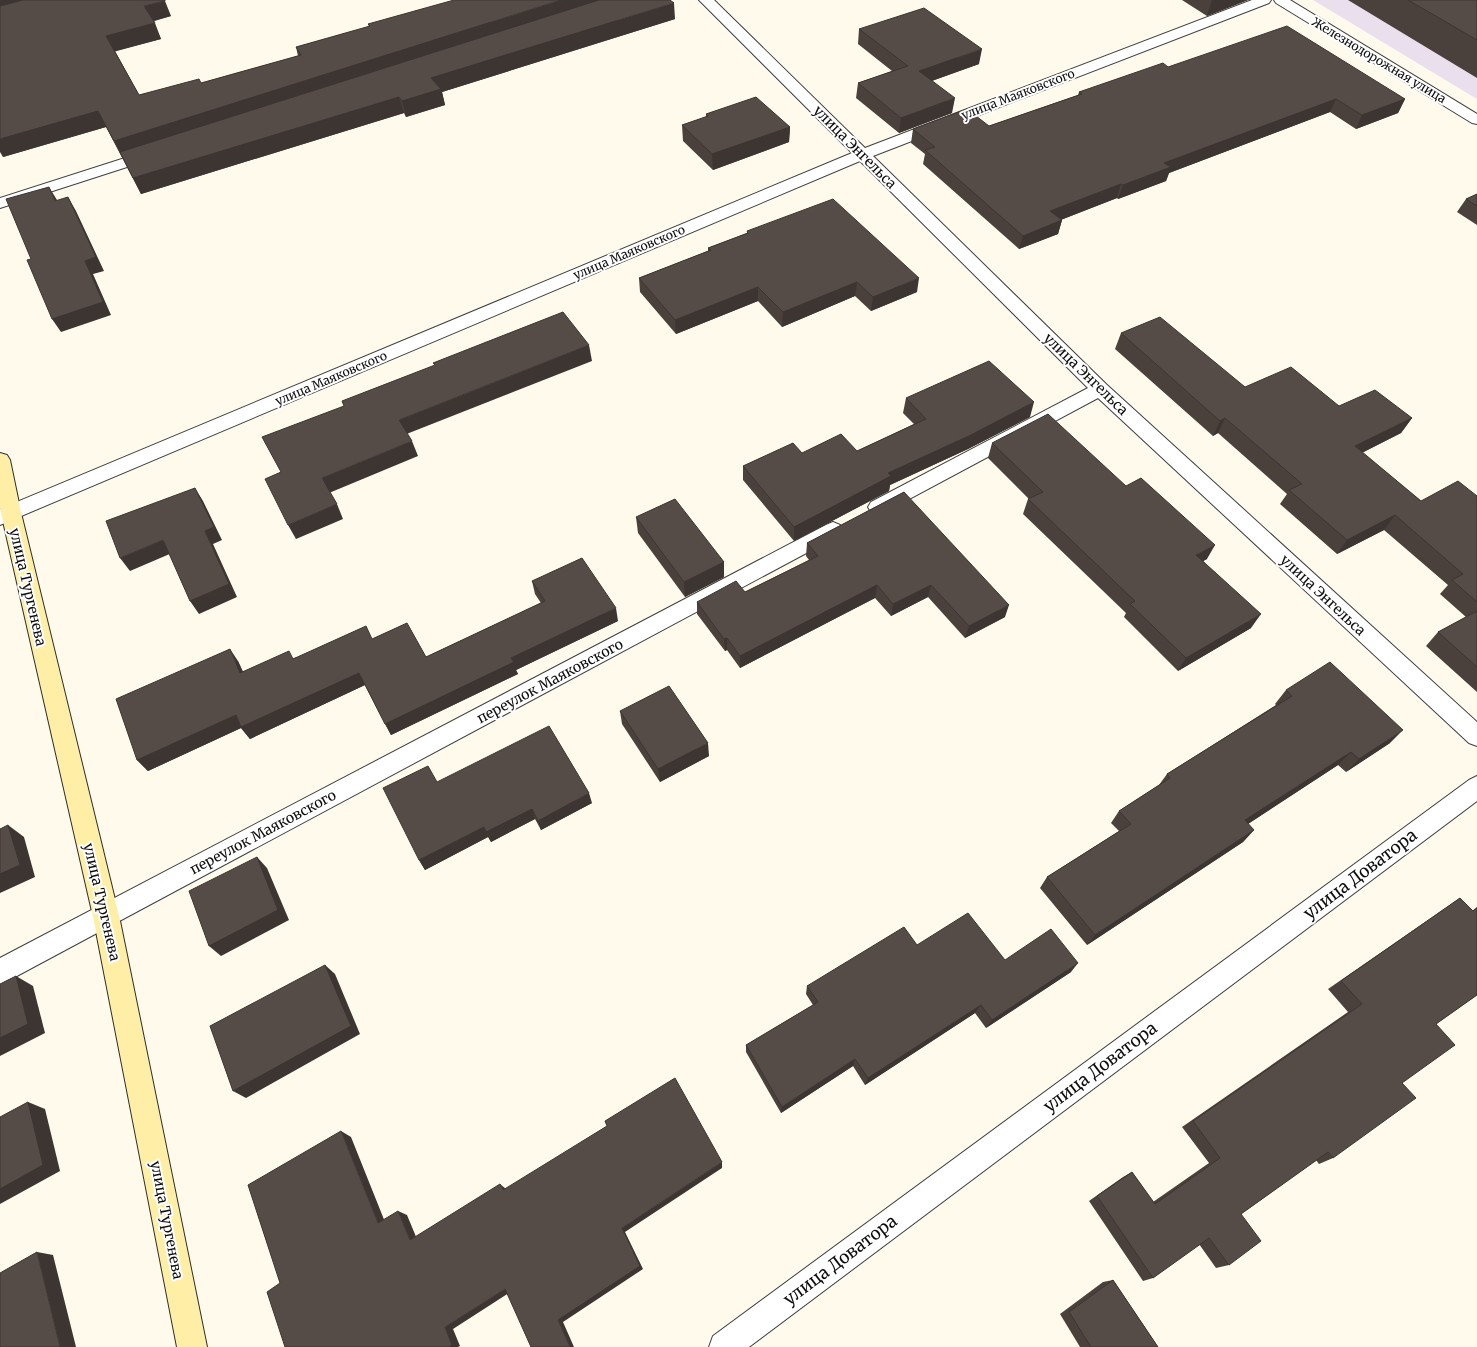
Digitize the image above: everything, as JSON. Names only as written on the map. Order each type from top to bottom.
[{"type":"main road","name":"улица Тургенева","points":[[0,460],[5,515],[106,916],[192,1347]]},
{"type":"street","name":"улица Энгельса","points":[[706,0],[1100,389],[1477,736]]},
{"type":"street","name":"улица Маяковского","points":[[5,515],[863,154],[1264,0]]},
{"type":"street","name":"Железнодорожная улица","points":[[1281,0],[1477,120]]},
{"type":"street","points":[[0,203],[167,149]]},
{"type":"street","name":"переулок Маяковского","points":[[0,972],[1100,389]]},
{"type":"street","name":"улица Доватора","points":[[724,1347],[1477,787]]},
{"type":"shaded area","points":[[1313,0],[1477,0],[1477,99]]},
{"type":"building","points":[[23,0],[165,0],[144,6],[155,23],[106,36],[139,95],[199,79],[201,83],[301,55],[296,47],[370,26],[368,24],[454,0],[561,0],[114,141],[98,111],[0,139],[0,6]]},
{"type":"building","points":[[599,0],[670,0],[674,3],[431,78],[441,89],[402,101],[399,97],[133,178],[120,152]]},
{"type":"building","points":[[1408,0],[1477,0],[1477,40]]},
{"type":"building","points":[[924,8],[982,49],[919,71],[955,98],[901,118],[858,83],[908,66],[859,29]]},
{"type":"building","points":[[1287,26],[1405,99],[1362,115],[1336,99],[1164,163],[1171,167],[1050,211],[1062,220],[1023,236],[925,150],[935,147],[913,129],[967,109],[989,126],[1082,94],[1079,92],[1163,63],[1168,67]]},
{"type":"building","points":[[756,97],[790,127],[712,154],[682,125],[708,116],[706,114]]},
{"type":"building","points":[[49,187],[55,201],[68,197],[96,257],[85,261],[103,302],[52,319],[27,260],[31,259],[6,199]]},
{"type":"building","points":[[1477,194],[1477,206],[1466,199]]},
{"type":"building","points":[[833,199],[919,278],[873,297],[857,282],[783,312],[758,287],[675,320],[639,278],[711,250],[708,248],[748,233],[747,231]]},
{"type":"building","points":[[563,312],[589,345],[399,420],[412,441],[322,478],[337,504],[288,525],[265,479],[281,472],[262,437],[344,406],[342,401],[435,365],[433,363]]},
{"type":"building","points":[[1160,317],[1245,387],[1291,367],[1339,406],[1375,390],[1412,418],[1355,446],[1421,501],[1458,481],[1477,496],[1477,602],[1452,580],[1463,574],[1395,515],[1347,540],[1289,490],[1302,484],[1225,418],[1220,421],[1121,333]]},
{"type":"building","points":[[989,361],[1034,402],[971,435],[888,473],[891,476],[794,527],[743,466],[793,443],[802,453],[841,434],[857,451],[926,419],[906,398]]},
{"type":"building","points":[[1048,414],[1126,486],[1141,478],[1215,545],[1196,555],[1261,614],[1186,658],[1130,604],[1135,601],[1028,499],[1043,492],[992,443]]},
{"type":"building","points":[[195,488],[214,527],[205,531],[229,584],[190,601],[163,540],[120,558],[106,521]]},
{"type":"building","points":[[904,492],[1009,605],[969,626],[931,585],[893,604],[877,585],[740,656],[727,638],[724,639],[697,602],[736,581],[745,592],[818,556],[807,543]]},
{"type":"building","points":[[675,499],[724,562],[684,582],[636,517]]},
{"type":"building","points":[[582,558],[616,608],[511,658],[514,662],[385,724],[359,673],[241,727],[236,715],[137,760],[116,699],[230,649],[240,673],[289,651],[293,659],[366,626],[372,639],[407,623],[426,657],[545,601],[532,581]]},
{"type":"building","points":[[1477,611],[1477,667],[1438,632]]},
{"type":"building","points":[[1330,662],[1403,730],[1359,759],[1351,752],[1245,820],[1254,830],[1095,935],[1047,877],[1131,824],[1119,811],[1170,778],[1167,774],[1292,696],[1286,690]]},
{"type":"building","points":[[669,686],[708,743],[658,769],[620,711]]},
{"type":"building","points":[[549,726],[589,793],[538,821],[532,809],[486,832],[484,827],[419,860],[383,788],[428,766],[437,782]]},
{"type":"building","points":[[8,825],[20,865],[0,874],[0,829]]},
{"type":"building","points":[[257,857],[278,910],[209,946],[189,891]]},
{"type":"building","points":[[1460,898],[1473,911],[1477,908],[1477,995],[1436,1024],[1455,1045],[1402,1083],[1416,1098],[1333,1158],[1328,1152],[1241,1214],[1261,1241],[1229,1265],[1209,1238],[1153,1278],[1097,1196],[1132,1172],[1155,1204],[1220,1158],[1193,1121],[1362,1004],[1341,981]]},
{"type":"building","points":[[968,913],[1005,960],[1051,929],[1078,963],[992,1020],[981,1005],[868,1078],[855,1059],[782,1107],[746,1045],[818,1002],[807,986],[904,927],[917,945]]},
{"type":"building","points":[[325,965],[351,1026],[233,1091],[210,1026]]},
{"type":"building","points":[[16,976],[28,1024],[0,1038],[0,984]]},
{"type":"building","points":[[675,1078],[722,1162],[622,1228],[640,1266],[558,1320],[570,1347],[531,1347],[505,1289],[445,1327],[452,1345],[449,1347],[285,1347],[267,1292],[280,1283],[248,1185],[341,1131],[378,1223],[398,1211],[410,1240],[500,1184],[503,1190],[607,1126],[605,1121]]},
{"type":"building","points":[[28,1102],[43,1165],[0,1189],[0,1117]]},
{"type":"building","points":[[37,1252],[60,1347],[0,1347],[0,1273]]},
{"type":"building","points":[[1113,1280],[1158,1347],[1091,1347],[1069,1312]]}]
